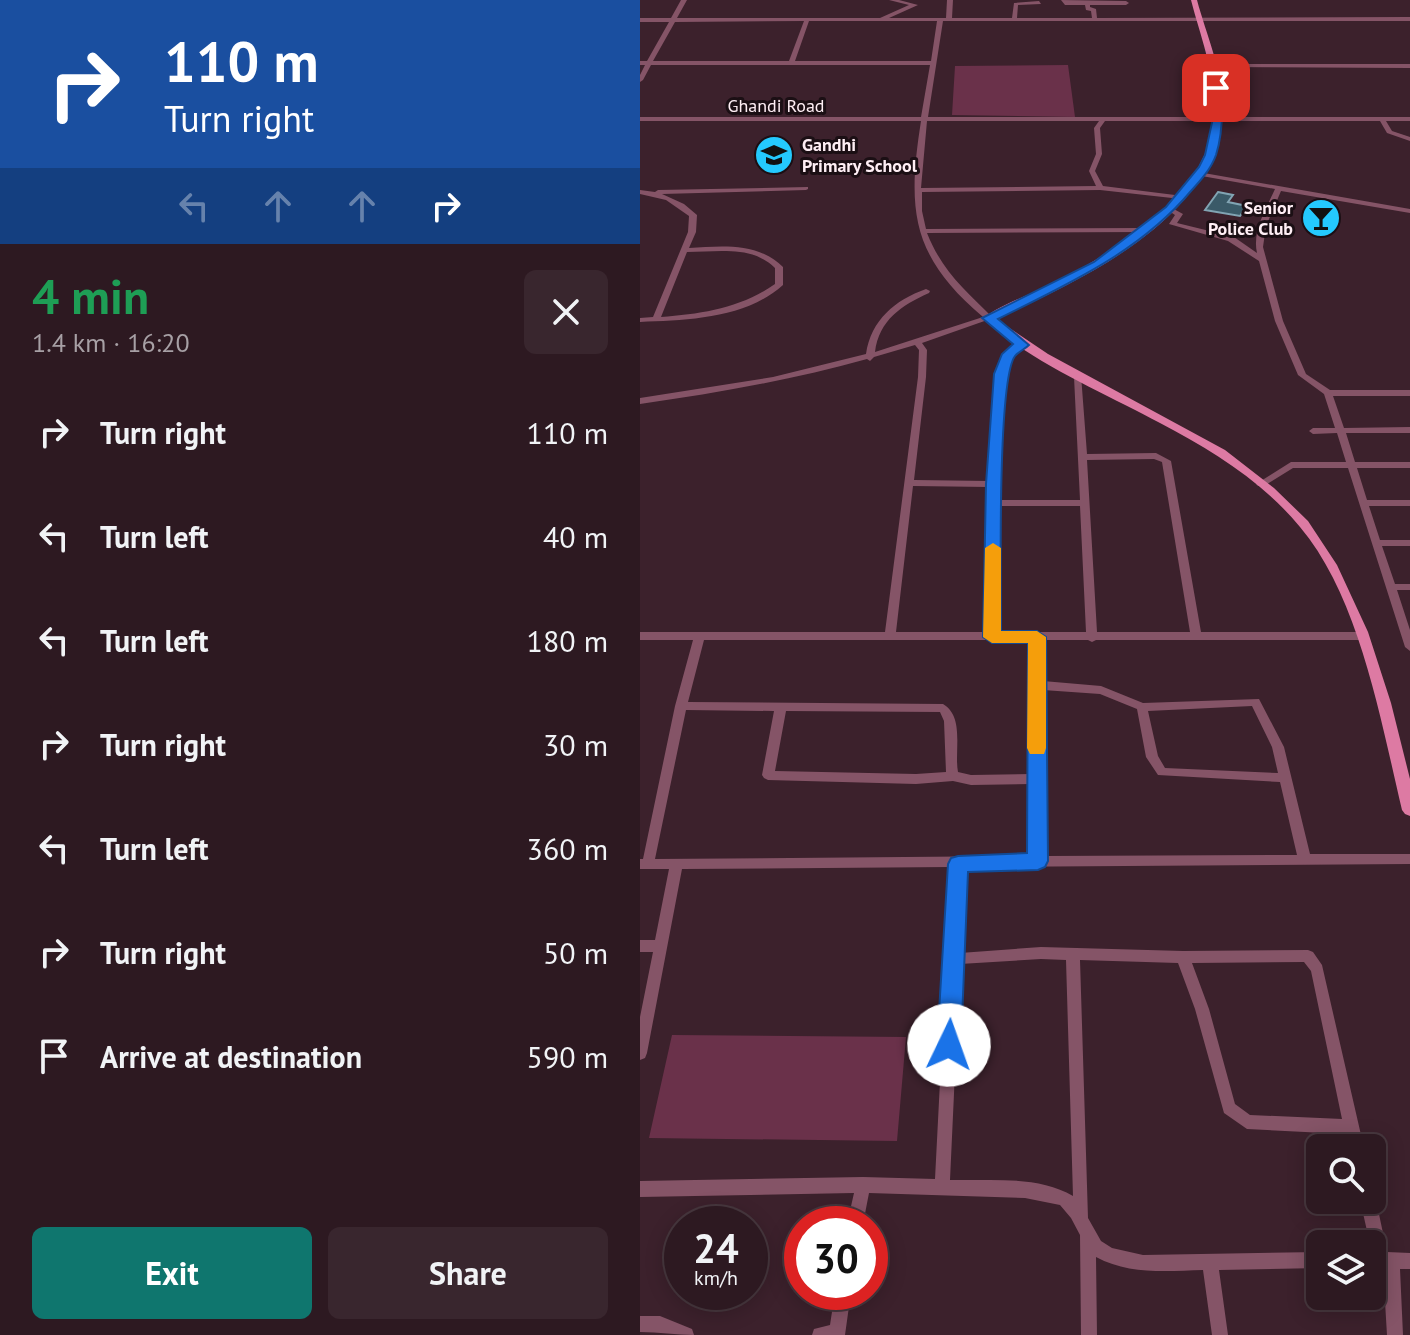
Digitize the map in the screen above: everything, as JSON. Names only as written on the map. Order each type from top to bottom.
[{"type":"main road","points":[[1194,0],[1212,66],[1218,118],[1210,155],[1198,174],[1170,209],[1099,264],[989,318],[1020,344],[1194,436],[1241,466],[1311,531],[1341,583],[1362,636],[1406,776],[1410,810]]},
{"type":"main road","points":[[1020,344],[1012,332],[1011,322],[1024,303]]},
{"type":"street","points":[[640,80],[644,63],[684,0]]},
{"type":"street","points":[[881,20],[915,5],[892,0]]},
{"type":"street","points":[[640,401],[755,384],[870,358],[989,318],[952,285],[933,256],[922,231],[917,190],[934,61],[950,0]]},
{"type":"street","points":[[1064,0],[1065,3],[1125,2],[1129,20]]},
{"type":"street","points":[[1064,0],[1064,20]]},
{"type":"street","points":[[1014,20],[1016,4],[1039,2],[1037,20]]},
{"type":"street","points":[[1087,3],[1088,9],[1093,9],[1095,20]]},
{"type":"street","points":[[640,20],[1410,19]]},
{"type":"street","points":[[791,63],[807,20]]},
{"type":"street","points":[[644,63],[934,61]]},
{"type":"street","points":[[1212,66],[1410,66]]},
{"type":"street","name":"Ghandi Road","points":[[640,119],[1410,119]]},
{"type":"street","points":[[1100,188],[1092,171],[1099,154],[1097,128],[1103,119]]},
{"type":"street","points":[[1382,119],[1389,132],[1410,139]]},
{"type":"street","points":[[1198,174],[1410,211]]},
{"type":"street","points":[[640,192],[806,188]]},
{"type":"street","points":[[917,190],[1100,188],[1181,197]]},
{"type":"street","points":[[1278,190],[1260,232],[1263,261],[1279,321],[1302,375],[1328,393],[1410,393]]},
{"type":"street","points":[[654,192],[685,207],[693,215],[694,224],[656,319]]},
{"type":"street","points":[[1170,209],[1179,214],[1173,224],[1231,239],[1263,261]]},
{"type":"street","points":[[922,231],[1146,230]]},
{"type":"street","points":[[640,320],[740,306],[768,294],[779,285],[779,267],[763,255],[733,249],[685,250]]},
{"type":"street","points":[[870,358],[880,320],[900,302],[926,291]]},
{"type":"street","points":[[890,637],[923,350],[918,344]]},
{"type":"street","points":[[992,637],[994,484],[1003,364],[1020,344]]},
{"type":"street","points":[[1078,377],[1092,638]]},
{"type":"street","points":[[1328,393],[1410,647]]},
{"type":"street","points":[[1313,431],[1410,430]]},
{"type":"street","points":[[1082,457],[1156,456],[1166,461],[1196,635]]},
{"type":"street","points":[[1261,484],[1291,465],[1410,465]]},
{"type":"street","points":[[910,483],[994,484]]},
{"type":"street","points":[[994,503],[1084,503]]},
{"type":"street","points":[[1366,503],[1410,503]]},
{"type":"street","points":[[1378,543],[1410,543]]},
{"type":"street","points":[[1391,587],[1410,587]]},
{"type":"street","points":[[640,636],[1362,636]]},
{"type":"street","points":[[699,637],[644,864],[1410,859]]},
{"type":"street","points":[[1037,637],[1038,861]]},
{"type":"street","points":[[1036,685],[1101,690],[1142,707],[1255,702],[1275,738],[1305,860]]},
{"type":"street","points":[[681,706],[943,708],[949,717],[949,761],[953,776]]},
{"type":"street","points":[[781,706],[768,775],[1037,779]]},
{"type":"street","points":[[1142,707],[1152,757],[1162,772],[1286,778]]},
{"type":"street","points":[[942,1188],[958,864]]},
{"type":"street","points":[[640,1053],[676,865]]},
{"type":"street","points":[[640,946],[660,946]]},
{"type":"street","points":[[953,959],[1073,953],[1183,957],[1302,955],[1313,960],[1353,1134]]},
{"type":"street","points":[[1073,953],[1081,1216]]},
{"type":"street","points":[[1183,957],[1202,1009],[1229,1108],[1237,1117],[1247,1122],[1351,1127]]},
{"type":"street","points":[[859,1206],[863,1185]]},
{"type":"street","points":[[640,1189],[863,1185],[1051,1193],[1070,1202],[1081,1216],[1095,1247],[1125,1260],[1306,1260]]},
{"type":"street","points":[[1079,1335],[1089,1334],[1088,1235]]},
{"type":"street","points":[[1386,1260],[1410,1261]]},
{"type":"street","points":[[1210,1261],[1220,1335]]},
{"type":"street","points":[[1386,1287],[1395,1335]]},
{"type":"street","points":[[831,1334],[838,1310]]},
{"type":"street","points":[[640,1324],[660,1324],[686,1335]]},
{"type":"shaded area","points":[[1068,65],[1075,117],[952,115],[955,66]]},
{"type":"shaded area","points":[[672,1035],[906,1037],[897,1141],[649,1138]]},
{"type":"building","points":[[1218,192],[1233,195],[1228,202],[1247,206],[1240,216],[1205,210]]},
{"type":"slow traffic","points":[[993,548],[992,637],[1037,637],[1037,748]]},
{"type":"place","name":"Gandhi Primary School","points":[[774,155]]},
{"type":"place","name":"Senior Police Club","points":[[1321,218]]},
{"type":"route","points":[[949,1045],[958,864],[1038,861],[1037,637],[992,637],[994,484],[1001,374],[1009,354],[1022,345],[989,318],[1099,264],[1170,209],[1204,168],[1210,155],[1218,118],[1216,88]]}]
